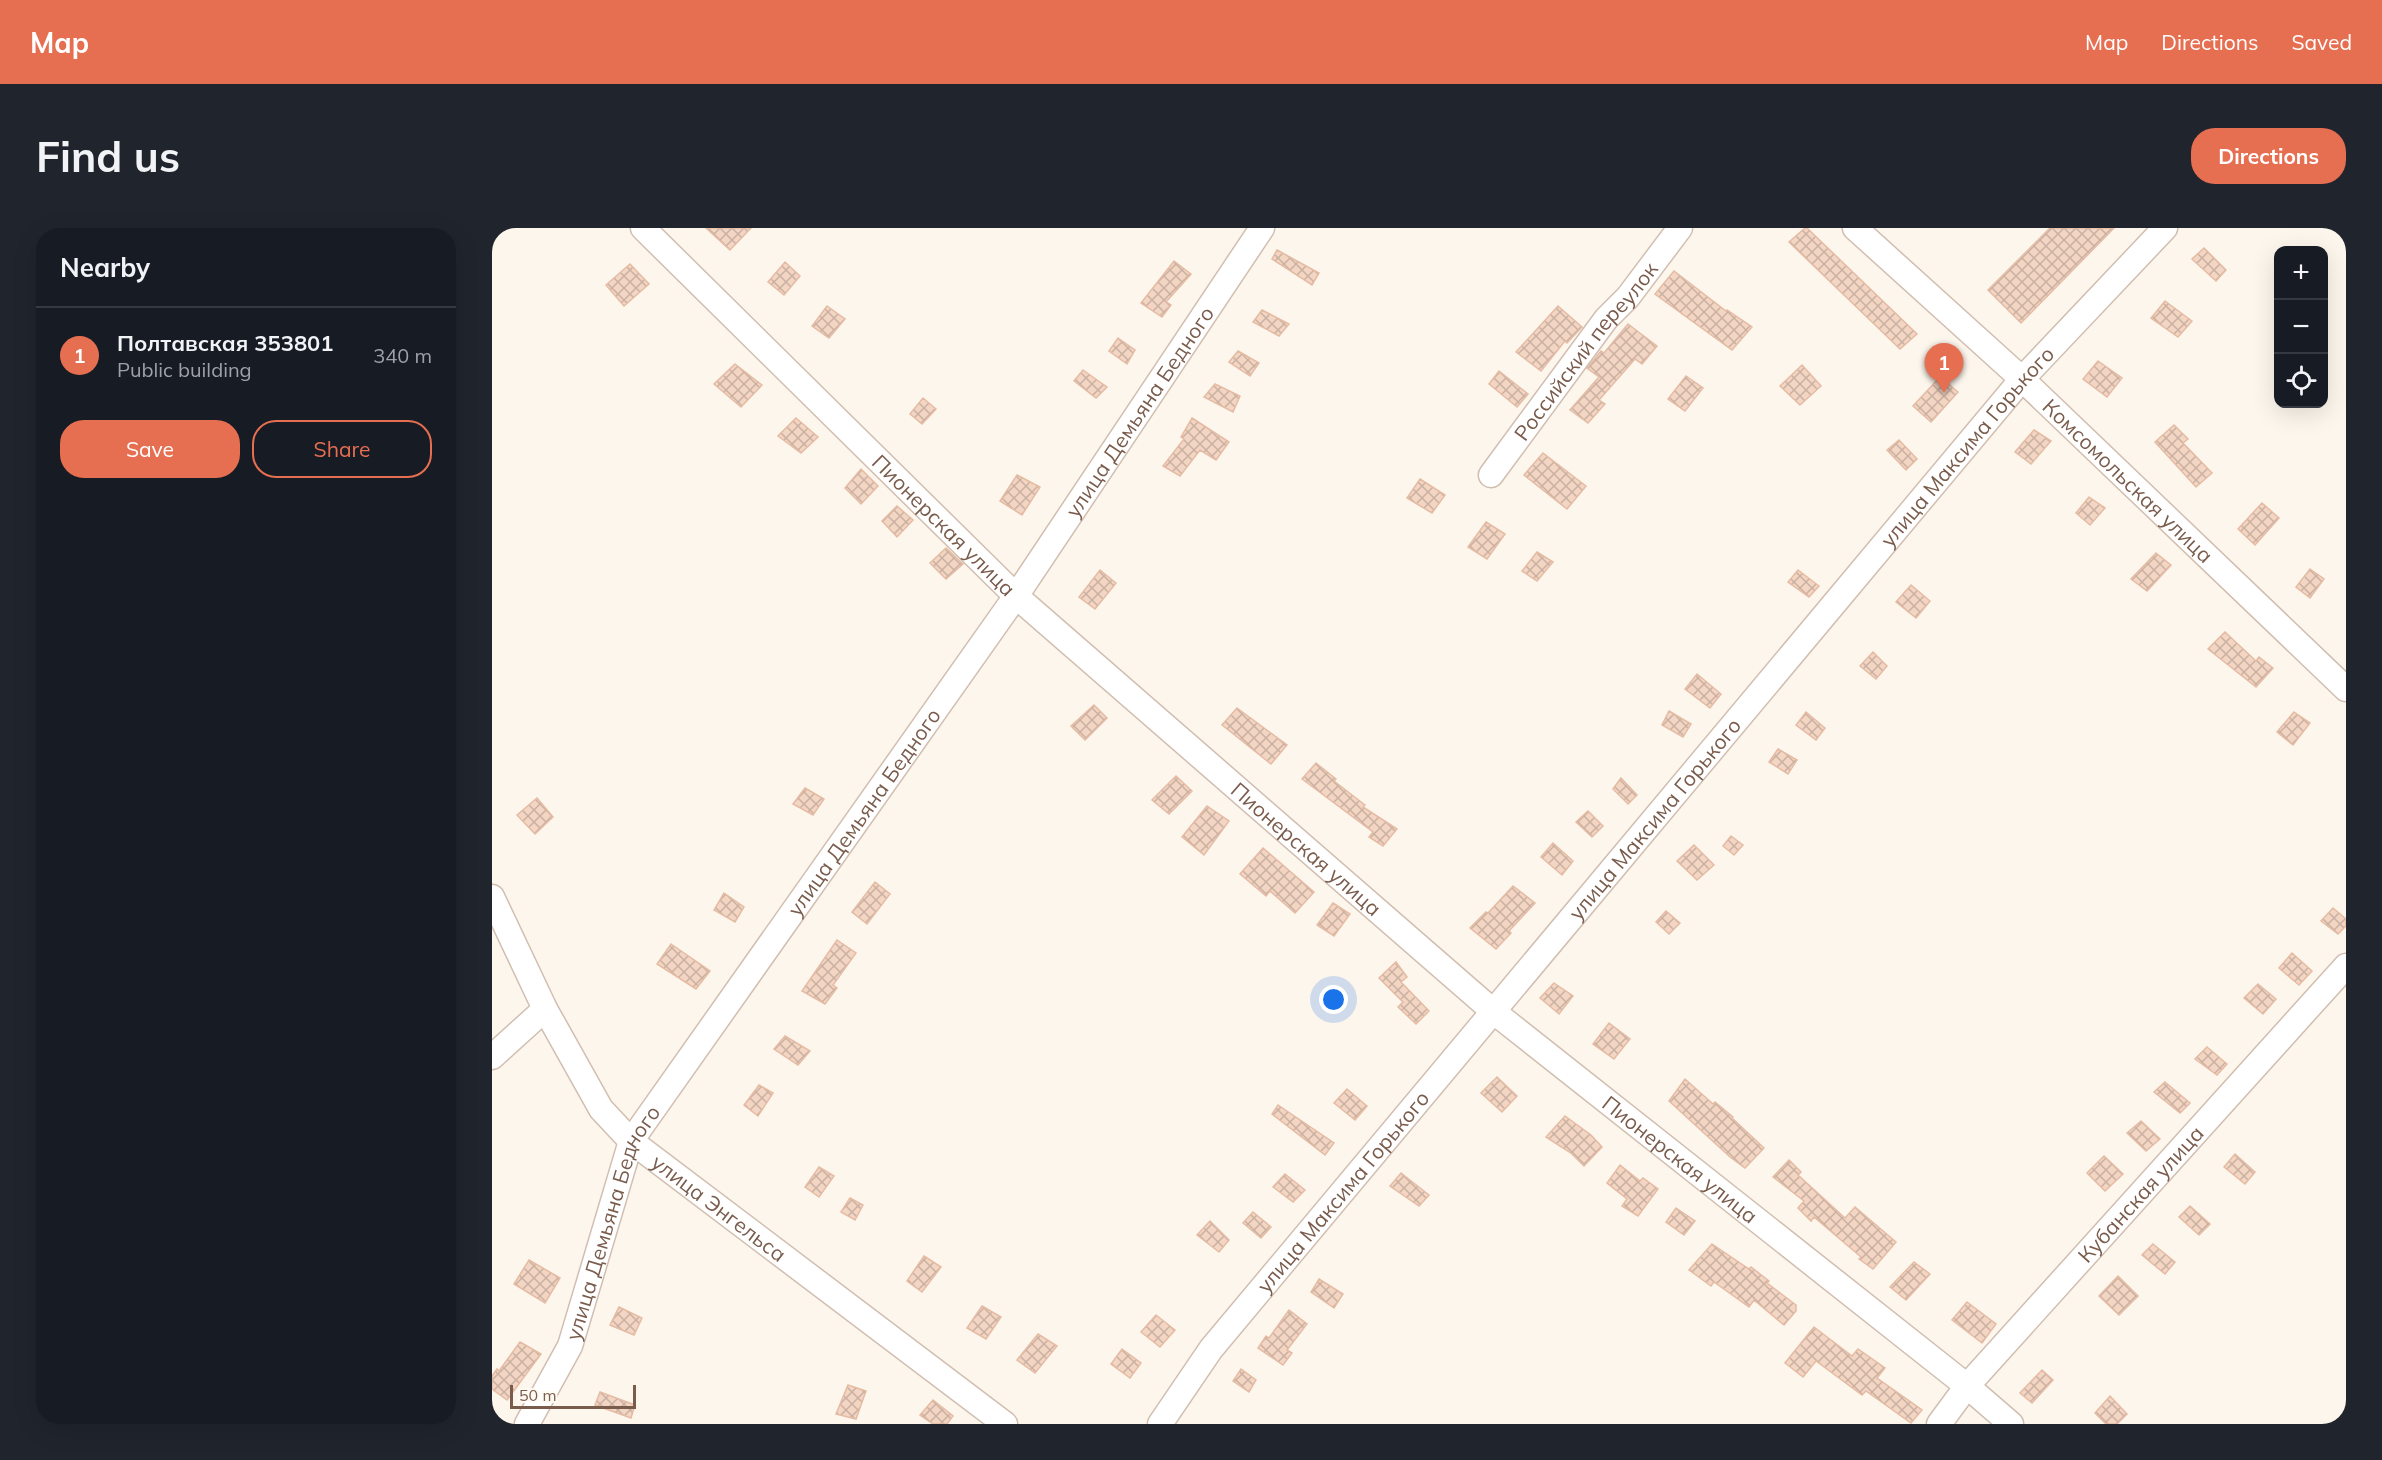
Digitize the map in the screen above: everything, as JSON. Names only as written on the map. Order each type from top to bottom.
[{"type":"street","name":"улица Демьяна Бедного","points":[[527,1424],[570,1346],[631,1141],[1016,596],[1262,228]]},
{"type":"street","name":"Российский переулок","points":[[1491,475],[1606,320],[1628,297],[1680,228]]},
{"type":"street","name":"Комсомольская улица","points":[[1855,228],[2022,379],[2346,689]]},
{"type":"street","name":"улица Максима Горького","points":[[1160,1424],[1211,1349],[2022,379],[2165,228]]},
{"type":"street","name":"Пионерская улица","points":[[651,231],[1016,596],[1494,1012],[1967,1386],[2011,1424]]},
{"type":"street","name":"улица Энгельса","points":[[492,897],[545,1009],[601,1109],[631,1141],[1005,1424]]},
{"type":"street","name":"Кубанская улица","points":[[1939,1424],[1967,1386],[2346,966]]},
{"type":"street","points":[[492,1057],[545,1009]]},
{"type":"building","points":[[706,228],[751,228],[730,250]]},
{"type":"building","points":[[1805,228],[1917,334],[1900,349],[1789,242]]},
{"type":"building","points":[[2050,228],[2114,228],[2021,323],[1988,290]]},
{"type":"building","points":[[2204,248],[2226,270],[2216,281],[2192,259]]},
{"type":"building","points":[[1277,250],[1319,273],[1312,285],[1272,259]]},
{"type":"building","points":[[1174,261],[1191,274],[1166,302],[1171,305],[1162,317],[1141,303]]},
{"type":"building","points":[[785,262],[800,276],[784,295],[768,282]]},
{"type":"building","points":[[630,264],[649,284],[624,306],[606,285]]},
{"type":"building","points":[[1674,271],[1726,311],[1752,327],[1732,350],[1655,294]]},
{"type":"building","points":[[2165,301],[2192,321],[2178,337],[2151,318]]},
{"type":"building","points":[[827,306],[845,319],[829,338],[812,326]]},
{"type":"building","points":[[1558,306],[1582,327],[1567,343],[1565,341],[1541,371],[1516,352]]},
{"type":"building","points":[[1262,310],[1289,324],[1279,336],[1253,322]]},
{"type":"building","points":[[1628,324],[1657,346],[1642,364],[1635,359],[1599,400],[1605,404],[1588,423],[1570,410],[1599,377],[1587,368],[1601,351],[1604,353]]},
{"type":"building","points":[[1118,338],[1135,350],[1127,364],[1109,351]]},
{"type":"building","points":[[1238,351],[1259,363],[1250,376],[1229,362]]},
{"type":"building","points":[[2098,361],[2122,378],[2107,397],[2083,379]]},
{"type":"building","points":[[735,364],[762,385],[741,407],[714,384]]},
{"type":"building","points":[[1802,365],[1821,386],[1800,405],[1780,386]]},
{"type":"building","points":[[1083,370],[1107,387],[1096,398],[1074,381]]},
{"type":"building","points":[[1499,371],[1528,394],[1517,407],[1489,384]]},
{"type":"building","points":[[1686,376],[1703,388],[1685,411],[1668,399]]},
{"type":"building","points":[[1940,377],[1958,392],[1931,422],[1913,406]]},
{"type":"building","points":[[1215,384],[1240,396],[1233,412],[1204,397]]},
{"type":"building","points":[[923,398],[936,409],[922,424],[910,414]]},
{"type":"building","points":[[796,418],[818,437],[801,453],[778,436]]},
{"type":"building","points":[[1192,418],[1229,442],[1216,460],[1200,450],[1180,476],[1163,466],[1184,439],[1181,437]]},
{"type":"building","points":[[2174,425],[2188,439],[2183,443],[2212,473],[2196,487],[2155,442]]},
{"type":"building","points":[[2034,430],[2051,441],[2031,464],[2015,452]]},
{"type":"building","points":[[1899,440],[1917,459],[1906,470],[1887,450]]},
{"type":"building","points":[[1543,453],[1586,486],[1567,509],[1524,475]]},
{"type":"building","points":[[861,469],[878,486],[861,504],[845,488]]},
{"type":"building","points":[[1017,475],[1040,487],[1022,515],[1000,501]]},
{"type":"building","points":[[1420,479],[1445,495],[1432,513],[1407,498]]},
{"type":"building","points":[[2089,497],[2105,508],[2090,525],[2076,513]]},
{"type":"building","points":[[2262,503],[2279,518],[2255,545],[2238,529]]},
{"type":"building","points":[[897,506],[913,520],[897,537],[882,521]]},
{"type":"building","points":[[1486,522],[1505,534],[1487,559],[1468,547]]},
{"type":"building","points":[[946,548],[963,564],[946,579],[930,563]]},
{"type":"building","points":[[1537,552],[1553,562],[1537,581],[1522,571]]},
{"type":"building","points":[[2156,553],[2171,565],[2147,591],[2131,579]]},
{"type":"building","points":[[2310,569],[2324,579],[2310,598],[2296,587]]},
{"type":"building","points":[[1100,570],[1116,583],[1095,609],[1079,597]]},
{"type":"building","points":[[1798,570],[1819,586],[1809,597],[1788,582]]},
{"type":"building","points":[[1911,585],[1930,601],[1916,618],[1896,602]]},
{"type":"building","points":[[2225,632],[2256,661],[2259,657],[2273,668],[2256,687],[2208,649]]},
{"type":"building","points":[[1873,652],[1887,666],[1876,679],[1860,666]]},
{"type":"building","points":[[1697,674],[1721,694],[1710,708],[1685,689]]},
{"type":"building","points":[[1094,705],[1107,718],[1085,740],[1071,726]]},
{"type":"building","points":[[1237,708],[1287,745],[1271,764],[1222,725]]},
{"type":"building","points":[[1669,711],[1691,724],[1683,737],[1662,725]]},
{"type":"building","points":[[1806,712],[1825,728],[1816,740],[1796,725]]},
{"type":"building","points":[[2294,712],[2310,723],[2293,745],[2277,732]]},
{"type":"building","points":[[1778,749],[1797,760],[1788,774],[1769,762]]},
{"type":"building","points":[[1316,763],[1336,779],[1334,781],[1365,805],[1363,807],[1397,829],[1383,846],[1369,837],[1373,832],[1302,779]]},
{"type":"building","points":[[1176,776],[1192,791],[1169,814],[1152,800]]},
{"type":"building","points":[[1621,778],[1637,795],[1628,804],[1613,789]]},
{"type":"building","points":[[805,788],[824,799],[813,815],[793,804]]},
{"type":"building","points":[[537,798],[553,817],[535,834],[517,815]]},
{"type":"building","points":[[1207,806],[1229,821],[1204,855],[1182,837]]},
{"type":"building","points":[[1588,811],[1603,826],[1592,837],[1576,822]]},
{"type":"building","points":[[1731,836],[1743,845],[1734,855],[1723,846]]},
{"type":"building","points":[[1553,843],[1573,861],[1562,875],[1541,857]]},
{"type":"building","points":[[1694,845],[1714,865],[1697,880],[1677,861]]},
{"type":"building","points":[[1263,848],[1314,892],[1295,913],[1270,891],[1266,896],[1240,874]]},
{"type":"building","points":[[875,882],[890,894],[867,924],[852,912]]},
{"type":"building","points":[[1513,886],[1535,903],[1496,949],[1470,928],[1486,912],[1488,913]]},
{"type":"building","points":[[724,893],[744,907],[735,922],[714,910]]},
{"type":"building","points":[[1333,903],[1350,914],[1334,936],[1317,925]]},
{"type":"building","points":[[2333,908],[2346,919],[2346,926],[2338,934],[2321,921]]},
{"type":"building","points":[[1666,911],[1680,923],[1669,934],[1656,922]]},
{"type":"building","points":[[837,940],[856,953],[833,985],[837,988],[825,1004],[802,991]]},
{"type":"building","points":[[671,944],[710,971],[696,989],[657,964]]},
{"type":"building","points":[[2292,953],[2312,971],[2299,985],[2279,968]]},
{"type":"building","points":[[1396,962],[1407,977],[1401,982],[1429,1011],[1416,1024],[1398,1007],[1403,1002],[1379,978]]},
{"type":"building","points":[[1554,983],[1573,996],[1559,1014],[1540,998]]},
{"type":"building","points":[[2258,984],[2276,999],[2263,1014],[2244,998]]},
{"type":"building","points":[[1609,1023],[1630,1039],[1614,1059],[1593,1044]]},
{"type":"building","points":[[785,1036],[810,1051],[798,1065],[774,1049]]},
{"type":"building","points":[[2207,1047],[2227,1064],[2217,1075],[2195,1059]]},
{"type":"building","points":[[1497,1077],[1517,1096],[1502,1112],[1481,1093]]},
{"type":"building","points":[[1685,1079],[1713,1104],[1715,1102],[1733,1117],[1764,1148],[1745,1168],[1669,1101]]},
{"type":"building","points":[[2165,1082],[2190,1103],[2180,1113],[2154,1092]]},
{"type":"building","points":[[759,1085],[773,1093],[758,1116],[744,1105]]},
{"type":"building","points":[[1347,1089],[1367,1106],[1355,1120],[1334,1103]]},
{"type":"building","points":[[1278,1105],[1334,1143],[1325,1155],[1272,1114]]},
{"type":"building","points":[[1565,1116],[1591,1135],[1602,1147],[1584,1166],[1571,1153],[1546,1137]]},
{"type":"building","points":[[2141,1121],[2160,1139],[2146,1151],[2127,1133]]},
{"type":"building","points":[[2235,1154],[2255,1172],[2245,1184],[2224,1167]]},
{"type":"building","points":[[2104,1156],[2123,1174],[2105,1191],[2087,1173]]},
{"type":"building","points":[[1789,1160],[1801,1172],[1798,1175],[1845,1218],[1855,1207],[1896,1242],[1873,1269],[1814,1217],[1811,1221],[1798,1208],[1804,1201],[1773,1177]]},
{"type":"building","points":[[1620,1165],[1640,1181],[1643,1178],[1658,1189],[1638,1216],[1622,1206],[1627,1199],[1607,1183]]},
{"type":"building","points":[[819,1167],[834,1176],[819,1197],[805,1187]]},
{"type":"building","points":[[1401,1173],[1429,1195],[1419,1206],[1390,1186]]},
{"type":"building","points":[[1285,1174],[1305,1190],[1293,1202],[1273,1187]]},
{"type":"building","points":[[850,1198],[863,1205],[855,1220],[841,1212]]},
{"type":"building","points":[[2190,1206],[2210,1224],[2199,1235],[2179,1217]]},
{"type":"building","points":[[1676,1208],[1695,1221],[1684,1235],[1666,1222]]},
{"type":"building","points":[[1253,1212],[1271,1227],[1261,1238],[1243,1223]]},
{"type":"building","points":[[1210,1221],[1229,1240],[1219,1252],[1197,1235]]},
{"type":"building","points":[[1712,1244],[1749,1269],[1751,1267],[1769,1281],[1767,1283],[1796,1305],[1796,1311],[1784,1325],[1754,1300],[1749,1307],[1714,1282],[1711,1286],[1689,1270]]},
{"type":"building","points":[[2153,1244],[2175,1262],[2165,1274],[2142,1255]]},
{"type":"building","points":[[924,1256],[941,1267],[922,1292],[907,1281]]},
{"type":"building","points":[[529,1260],[560,1278],[545,1303],[514,1284]]},
{"type":"building","points":[[1914,1262],[1930,1274],[1906,1300],[1890,1287]]},
{"type":"building","points":[[2118,1276],[2138,1296],[2119,1315],[2099,1296]]},
{"type":"building","points":[[1319,1279],[1343,1294],[1334,1308],[1311,1292]]},
{"type":"building","points":[[1967,1302],[1996,1324],[1982,1343],[1952,1320]]},
{"type":"building","points":[[982,1306],[1001,1317],[986,1339],[967,1328]]},
{"type":"building","points":[[619,1307],[642,1318],[634,1335],[610,1325]]},
{"type":"building","points":[[1289,1310],[1307,1324],[1287,1350],[1292,1353],[1283,1365],[1258,1348],[1266,1336],[1269,1338]]},
{"type":"building","points":[[1156,1315],[1175,1330],[1160,1347],[1141,1332]]},
{"type":"building","points":[[1814,1327],[1852,1356],[1858,1349],[1885,1368],[1877,1378],[1922,1410],[1911,1423],[1866,1391],[1862,1395],[1816,1361],[1803,1377],[1785,1363]]},
{"type":"building","points":[[1038,1334],[1057,1346],[1035,1373],[1017,1360]]},
{"type":"building","points":[[520,1342],[541,1354],[507,1400],[492,1389],[492,1376],[497,1369],[499,1371]]},
{"type":"building","points":[[1122,1349],[1141,1363],[1130,1378],[1111,1364]]},
{"type":"building","points":[[1241,1369],[1256,1380],[1249,1392],[1233,1381]]},
{"type":"building","points":[[2042,1370],[2053,1380],[2032,1403],[2020,1393]]},
{"type":"building","points":[[848,1385],[866,1391],[856,1419],[836,1414]]},
{"type":"building","points":[[600,1392],[635,1405],[631,1418],[595,1405]]},
{"type":"building","points":[[2110,1396],[2127,1414],[2117,1424],[2106,1424],[2095,1413]]},
{"type":"building","points":[[933,1400],[953,1416],[947,1424],[933,1424],[920,1415]]},
{"type":"place","name":"Полтавская 353801","points":[[1944,393]]}]
